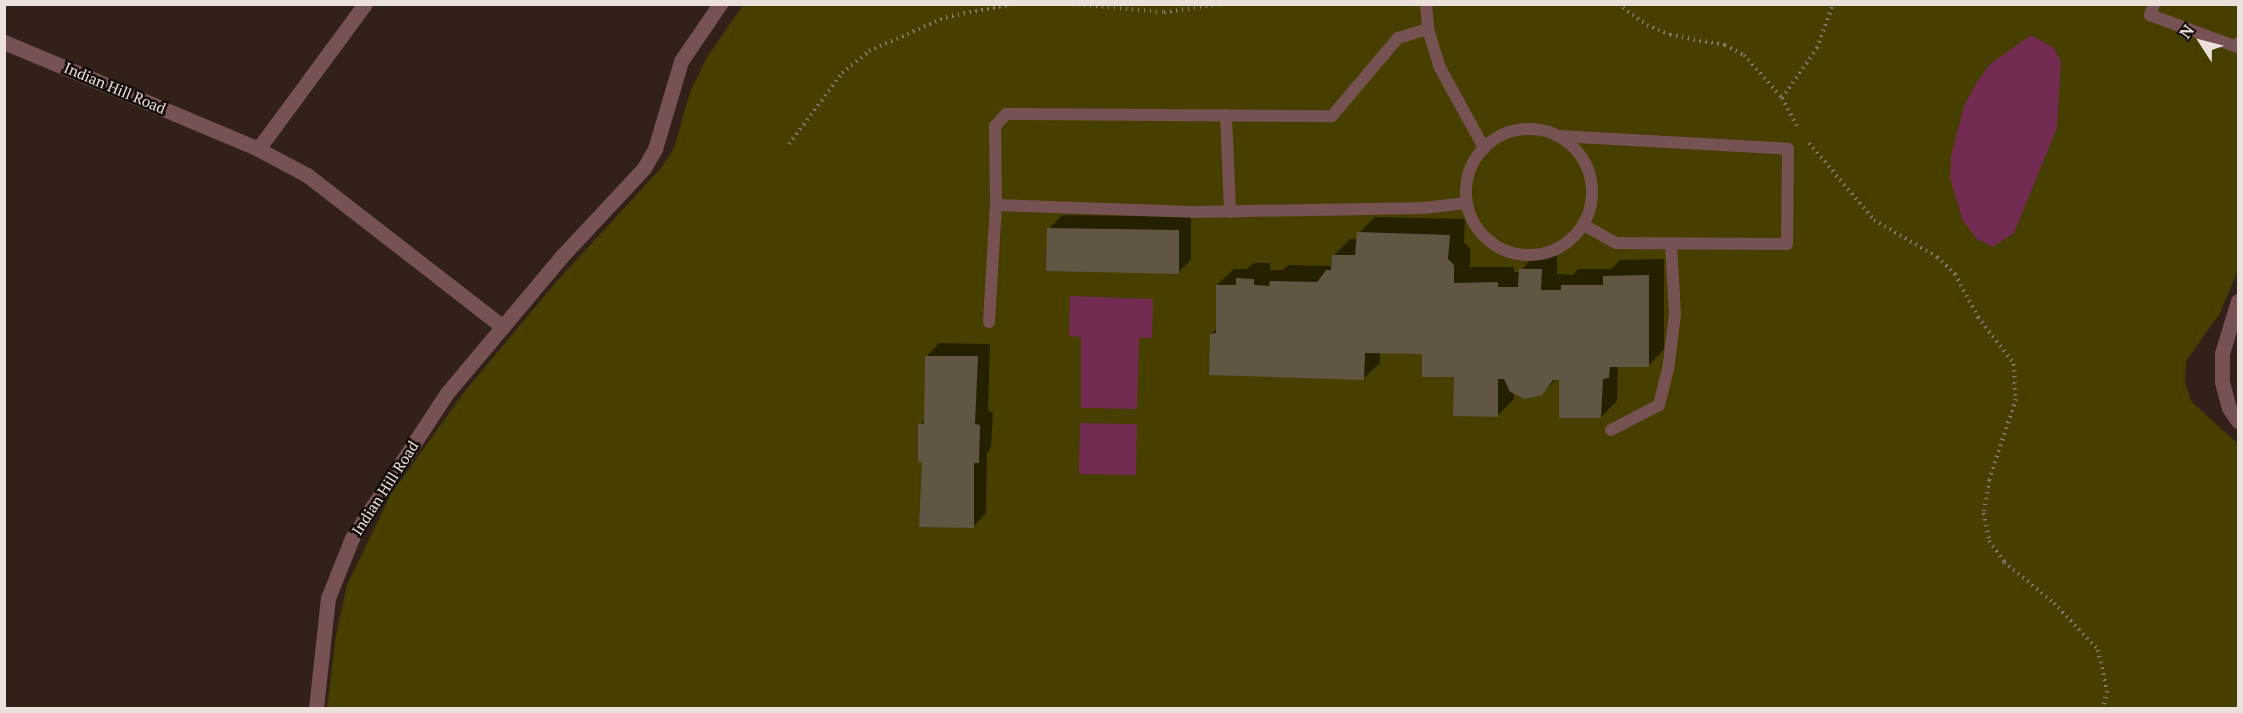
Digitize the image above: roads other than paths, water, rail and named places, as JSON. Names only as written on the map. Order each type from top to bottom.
[{"type":"street","points":[[258,149],[365,4]]},
{"type":"street","name":"Indian Hill Road","points":[[316,708],[328,597],[352,538],[447,393],[644,168],[655,149],[681,61],[720,4]]},
{"type":"street","name":"Indian Hill Road","points":[[4,42],[258,149],[307,176],[503,327]]},
{"type":"street","points":[[2238,302],[2222,353],[2222,382],[2229,408],[2238,422]]},
{"type":"lane","points":[[1426,4],[1428,29],[1439,66],[1484,148]]},
{"type":"lane","points":[[2154,4],[2150,15],[2237,47],[2238,43]]},
{"type":"lane","points":[[989,322],[996,205],[995,126],[1006,114],[1332,116],[1398,38],[1428,29]]},
{"type":"lane","points":[[1226,116],[1230,212]]},
{"type":"lane","points":[[1558,136],[1575,148],[1587,165],[1592,185],[1591,206],[1583,225],[1559,248],[1526,256],[1509,252],[1487,240],[1472,219],[1466,203],[1466,183],[1472,164],[1484,148],[1500,136],[1519,130],[1539,130],[1558,136],[1788,149],[1787,244],[1616,243],[1583,225]]},
{"type":"lane","points":[[996,205],[1230,212],[1424,208],[1466,203]]},
{"type":"lane","points":[[1611,430],[1659,405],[1668,370],[1675,314],[1671,244]]}]
